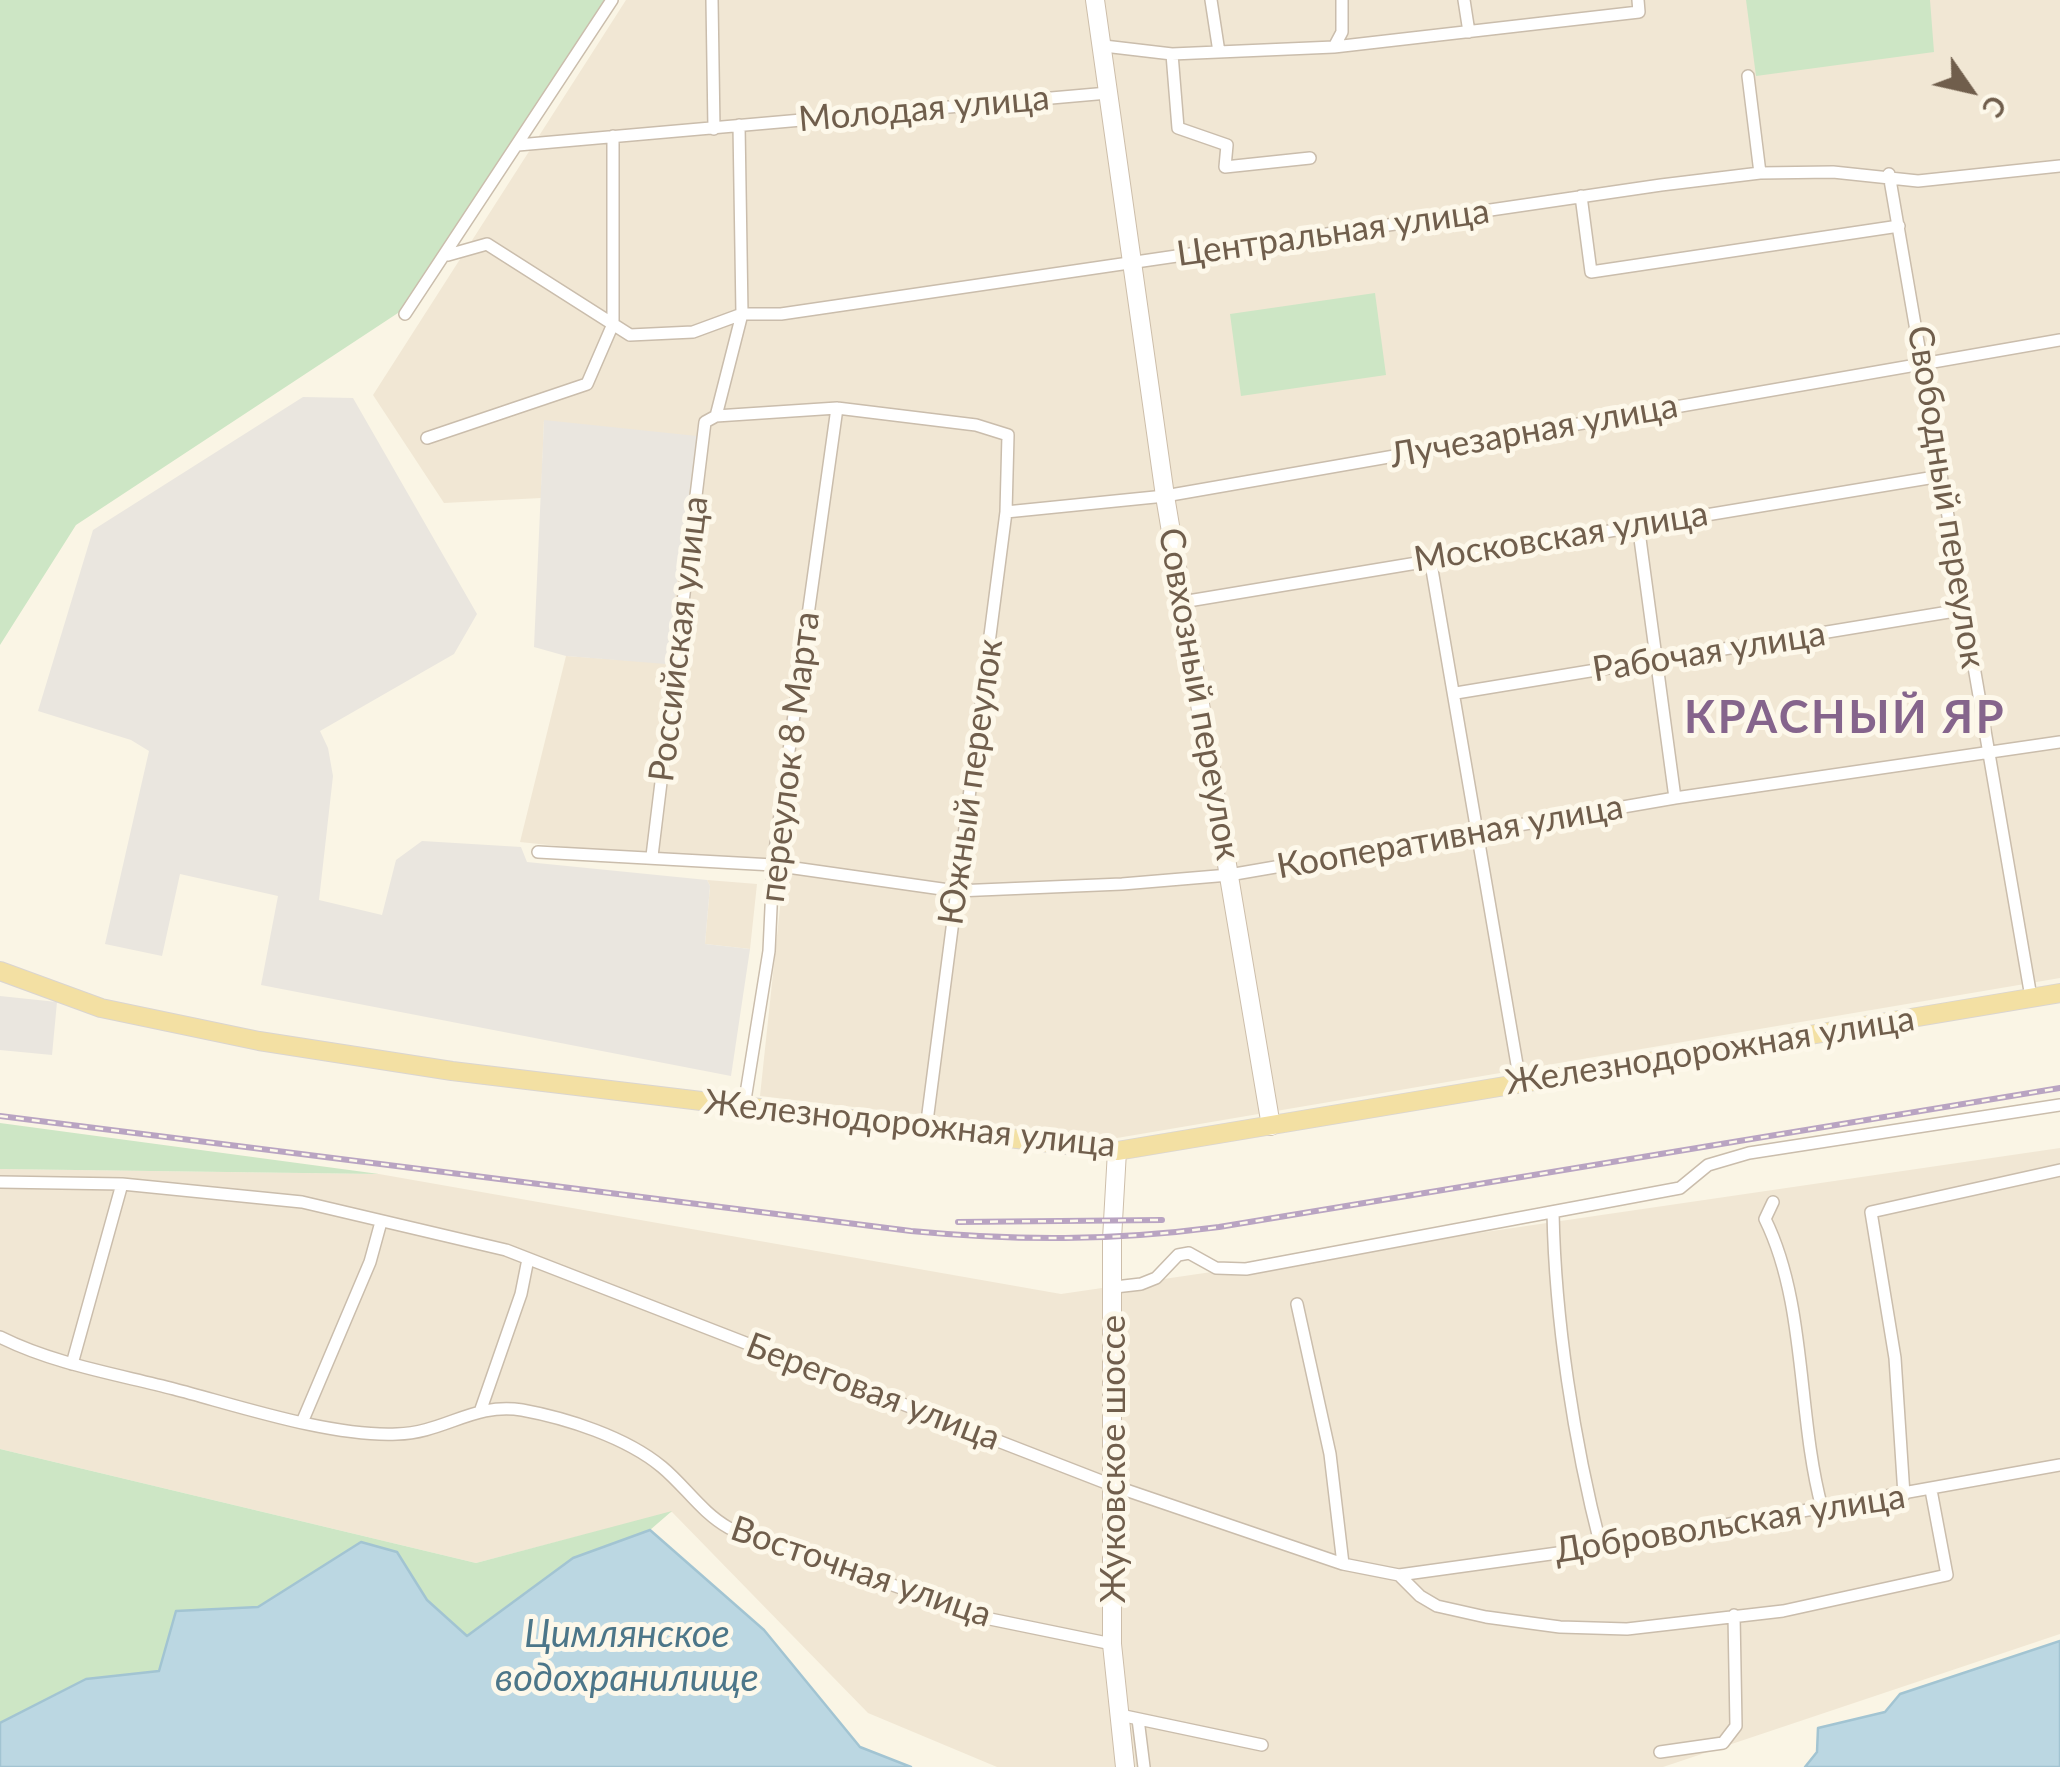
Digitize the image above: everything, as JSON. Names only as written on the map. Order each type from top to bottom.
[{"type":"main road","name":"Железнодорожная улица","points":[[0,971],[101,1008],[259,1041],[452,1071],[1117,1151],[2060,993]]},
{"type":"street","points":[[405,314],[448,255],[612,0]]},
{"type":"street","points":[[712,0],[714,129]]},
{"type":"street","name":"Совхозный переулок","points":[[1095,0],[1165,496],[1271,1126]]},
{"type":"street","points":[[1211,0],[1219,52]]},
{"type":"street","points":[[1334,47],[1342,32],[1342,0]]},
{"type":"street","points":[[1464,0],[1469,32]]},
{"type":"street","points":[[1104,46],[1172,54],[1334,47],[1469,32],[1639,6]]},
{"type":"street","points":[[1172,54],[1178,128],[1227,145],[1225,167],[1310,158]]},
{"type":"street","points":[[1748,76],[1760,173]]},
{"type":"street","name":"Молодая улица","points":[[518,145],[1108,93]]},
{"type":"street","points":[[739,125],[742,314]]},
{"type":"street","points":[[427,438],[587,384],[613,324],[612,136]]},
{"type":"street","name":"Центральная улица","points":[[613,324],[630,335],[693,332],[742,314],[782,314],[1760,173],[1889,174],[1918,181],[2060,166]]},
{"type":"street","name":"Свободный переулок","points":[[1889,174],[1924,362],[1961,610],[1991,752],[2031,997]]},
{"type":"street","points":[[1582,196],[1591,272],[1898,226]]},
{"type":"street","points":[[448,255],[487,244],[613,324]]},
{"type":"street","name":"Российская улица","points":[[652,856],[710,419],[742,314]]},
{"type":"street","name":"Лучезарная улица","points":[[1006,512],[1165,496],[2060,340]]},
{"type":"street","points":[[710,419],[836,408]]},
{"type":"street","name":"Южный переулок","points":[[836,408],[976,425],[1008,435],[1006,512],[926,1129]]},
{"type":"street","name":"переулок 8 Марта","points":[[744,1106],[769,951],[773,865],[836,408]]},
{"type":"street","name":"Московская улица","points":[[1182,602],[1940,476]]},
{"type":"street","points":[[1638,524],[1676,798]]},
{"type":"street","points":[[1430,558],[1520,1082]]},
{"type":"street","name":"Рабочая улица","points":[[1456,694],[1961,610]]},
{"type":"street","name":"Кооперативная улица","points":[[538,852],[773,865],[956,891],[1230,875],[1676,798],[2060,742]]},
{"type":"street","points":[[1114,1287],[1156,1278],[1178,1255],[1190,1253],[1216,1268],[1246,1269],[1680,1188],[1708,1165],[1748,1152],[2060,1104]]},
{"type":"street","name":"Жуковское шоссе","points":[[1117,1151],[1112,1644],[1129,1717],[1126,1767]]},
{"type":"street","points":[[1904,1494],[1896,1358],[1871,1212],[2060,1170]]},
{"type":"street","name":"Береговая улица","points":[[0,1182],[122,1184],[302,1202],[506,1250],[1114,1486],[1344,1564],[1400,1576],[1437,1606],[1560,1627],[1627,1629],[1784,1610],[1947,1575],[1931,1490]]},
{"type":"street","points":[[72,1364],[122,1184]]},
{"type":"street","points":[[1773,1202],[1766,1220],[1775,1239],[1794,1324],[1807,1453],[1822,1508]]},
{"type":"street","points":[[1552,1212],[1554,1269],[1590,1506],[1601,1548]]},
{"type":"street","points":[[303,1420],[370,1262],[381,1222]]},
{"type":"street","points":[[481,1409],[521,1294],[528,1259]]},
{"type":"street","points":[[1297,1304],[1330,1454],[1344,1564]]},
{"type":"street","name":"Восточная улица","points":[[0,1336],[72,1364],[303,1420],[396,1434],[452,1422],[488,1406],[549,1417],[645,1454],[676,1479],[712,1518],[729,1528],[990,1619],[1112,1644]]},
{"type":"street","name":"Добровольская улица","points":[[1400,1576],[1601,1548],[2060,1465]]},
{"type":"street","points":[[1660,1752],[1723,1743],[1736,1726],[1734,1615]]},
{"type":"street","points":[[1144,1767],[1129,1717],[1262,1745]]},
{"type":"shaded area","points":[[626,0],[2060,0],[2060,978],[1117,1138],[760,1096],[784,870],[520,842],[566,656],[666,663],[544,420],[541,498],[444,503],[373,395]]},
{"type":"shaded area","points":[[303,397],[353,398],[477,614],[454,654],[320,731],[333,776],[319,900],[382,915],[396,860],[422,841],[521,847],[527,862],[707,880],[710,886],[705,944],[750,949],[731,1076],[261,985],[278,896],[180,874],[162,956],[105,944],[149,751],[131,740],[38,711],[93,530]]},
{"type":"shaded area","points":[[544,420],[697,436],[666,664],[566,656],[534,647]]},
{"type":"shaded area","points":[[707,880],[757,884],[750,949],[705,944],[710,886]]},
{"type":"shaded area","points":[[0,996],[57,1002],[52,1055],[0,1050]]},
{"type":"shaded area","points":[[2060,1148],[2060,1634],[1663,1767],[997,1767],[868,1713],[672,1512],[476,1563],[0,1449],[0,1169],[379,1174],[1061,1294]]},
{"type":"green space","points":[[0,0],[606,0],[401,311],[76,525],[0,645]]},
{"type":"green space","points":[[1746,0],[1930,0],[1934,52],[1756,76]]},
{"type":"green space","points":[[1375,293],[1386,375],[1241,396],[1230,314]]},
{"type":"green space","points":[[0,1123],[379,1174],[0,1169]]},
{"type":"green space","points":[[0,1449],[476,1563],[672,1511],[650,1530],[573,1559],[467,1636],[427,1600],[397,1552],[361,1542],[258,1607],[176,1611],[159,1671],[86,1679],[0,1723]]},
{"type":"water","name":"Цимлянское водохранилище","points":[[650,1530],[764,1630],[860,1747],[911,1767],[0,1767],[0,1723],[86,1679],[159,1671],[176,1611],[258,1607],[361,1542],[397,1552],[427,1600],[467,1636],[573,1558]]},
{"type":"water","points":[[2060,1641],[2060,1767],[1805,1767],[1817,1752],[1818,1728],[1885,1712],[1900,1694]]},
{"type":"railway","points":[[0,1116],[911,1231],[1065,1238],[1219,1227],[2060,1088]]},
{"type":"railway","points":[[958,1222],[1162,1220]]},
{"type":"district","name":"КРАСНЫЙ ЯР","points":[[1845,718]]}]
